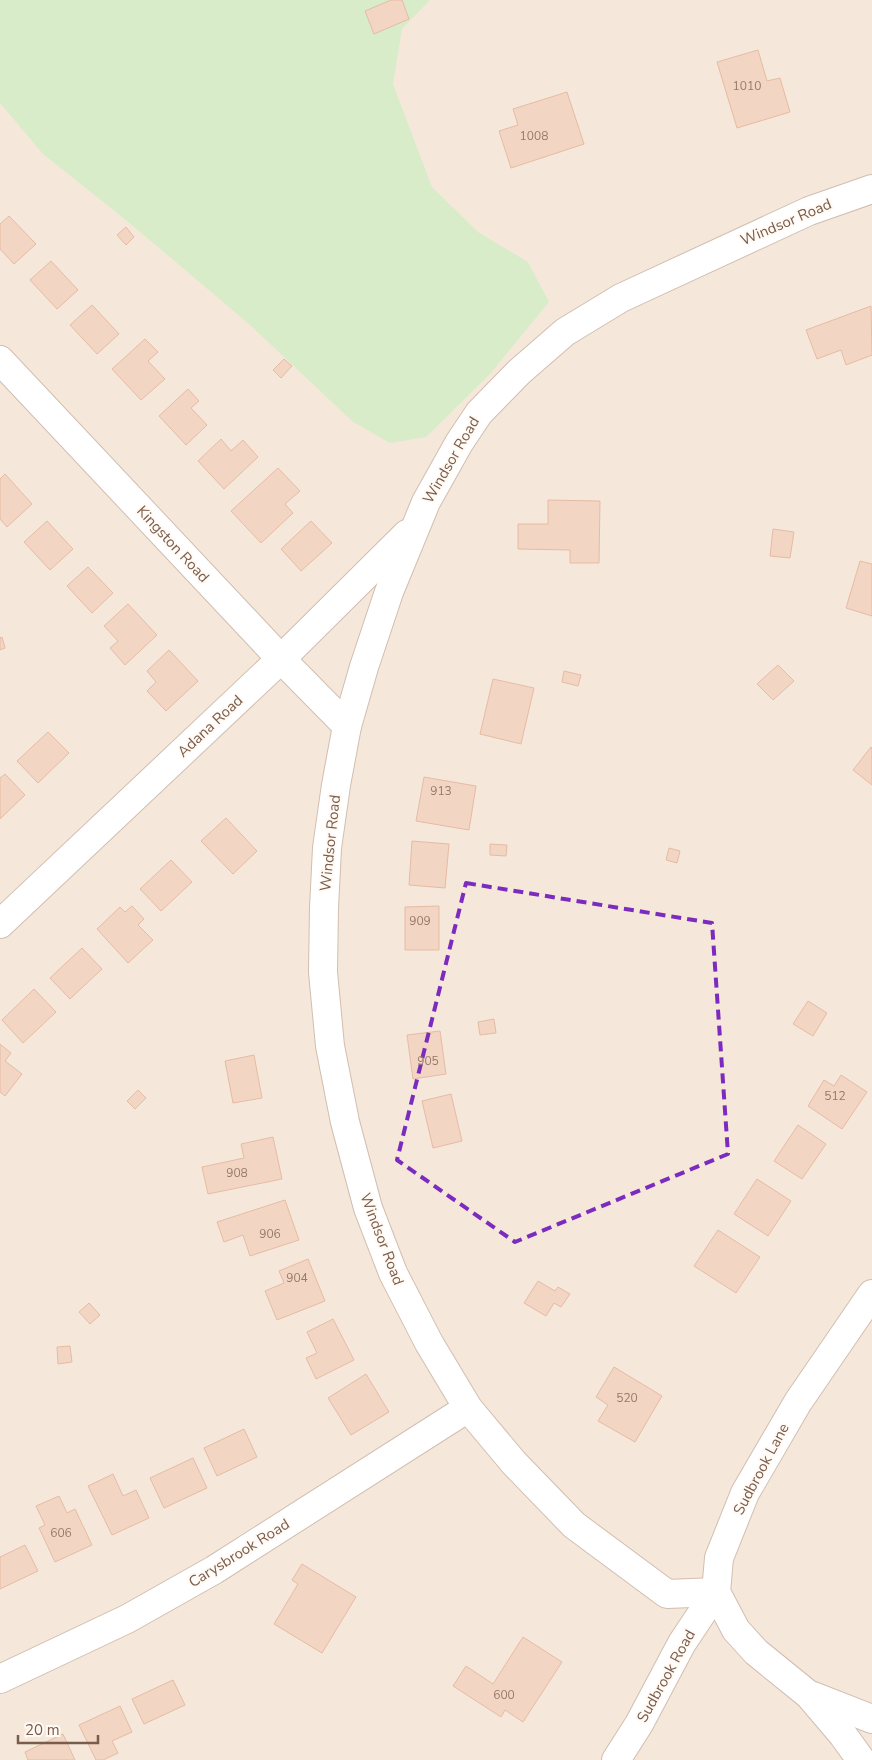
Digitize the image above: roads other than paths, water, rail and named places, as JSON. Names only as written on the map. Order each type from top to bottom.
[{"type":"street","name":"Windsor Road","points":[[716,1592],[667,1594],[574,1525],[514,1463],[468,1408],[429,1343],[393,1273],[368,1208],[345,1122],[330,1046],[323,972],[324,908],[329,839],[336,784],[347,726],[388,592],[426,502],[459,443],[479,413],[519,372],[565,332],[621,298],[697,261],[809,211],[872,189]]},
{"type":"street","name":"Kingston Road","points":[[0,360],[281,659],[347,726]]},
{"type":"street","name":"Adana Road","points":[[0,924],[281,659],[416,524]]},
{"type":"street","name":"Sudbrook Lane","points":[[716,1592],[719,1558],[745,1493],[798,1402],[872,1294]]},
{"type":"street","name":"Carysbrook Road","points":[[0,1679],[128,1619],[214,1570],[468,1408]]},
{"type":"street","points":[[716,1592],[736,1630],[756,1652],[809,1695],[843,1735],[861,1760]]},
{"type":"street","name":"Sudbrook Road","points":[[616,1760],[640,1724],[682,1643],[716,1592]]},
{"type":"street","points":[[809,1695],[872,1719]]}]
